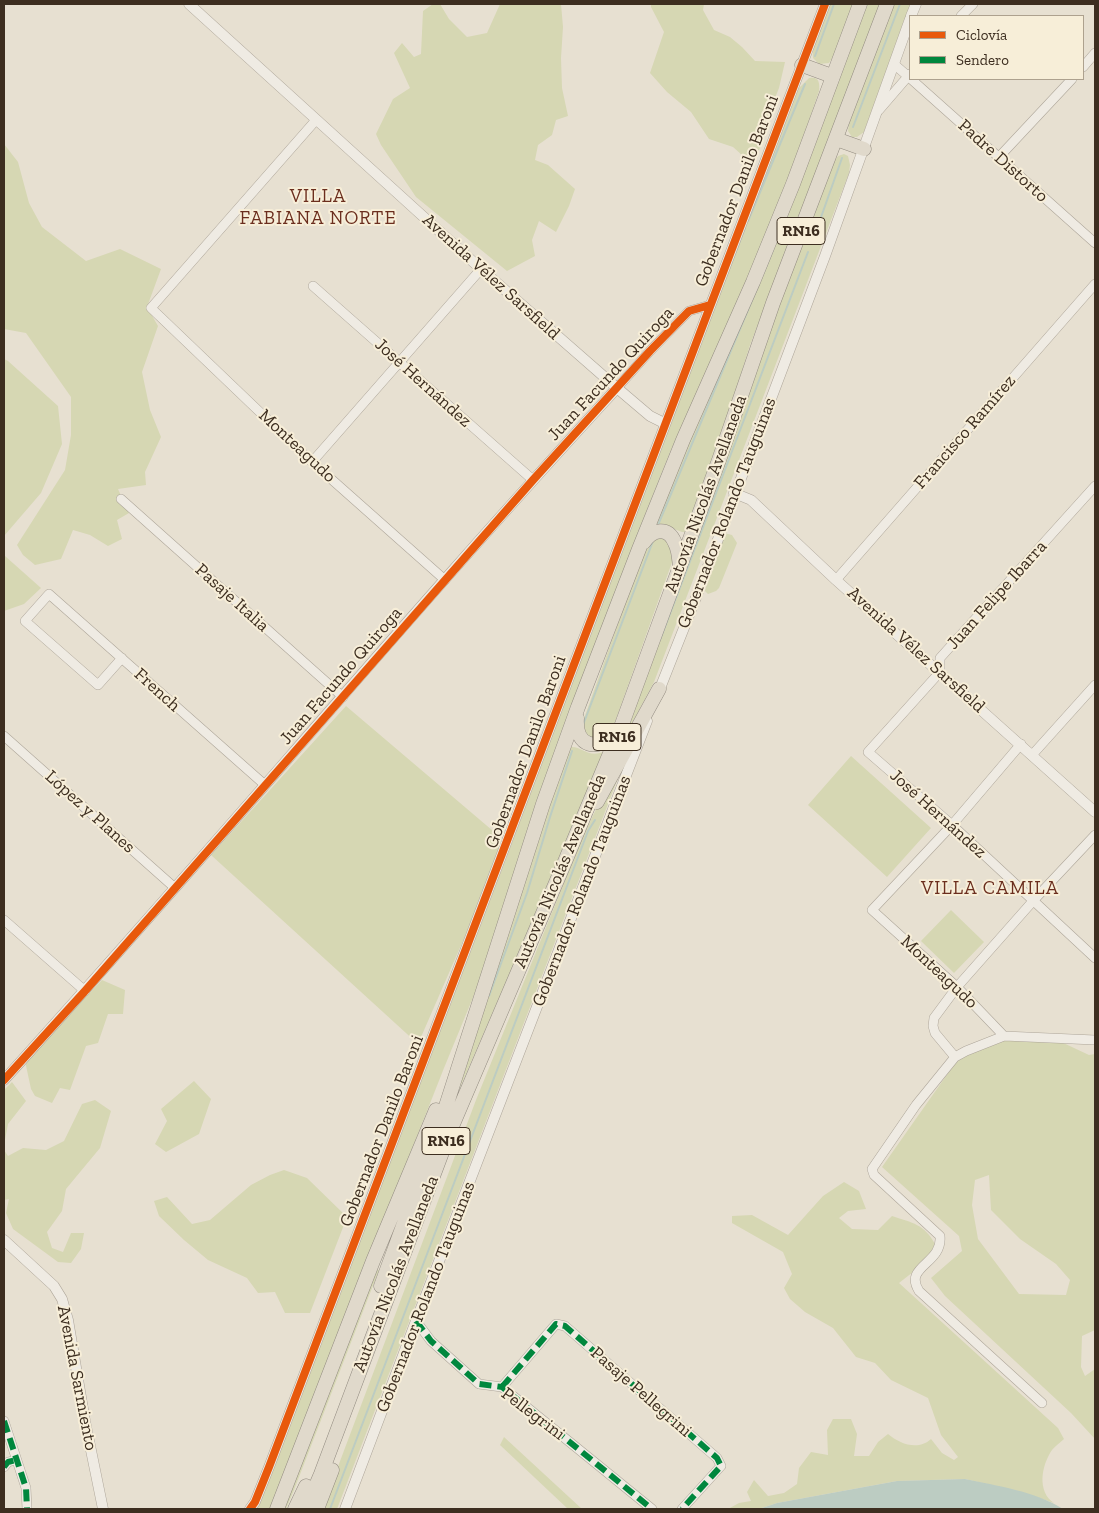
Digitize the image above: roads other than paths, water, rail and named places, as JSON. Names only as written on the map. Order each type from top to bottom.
[{"type":"highway","name":"Autovía Nicolás Avellaneda","points":[[295,1509],[312,1469],[439,1128],[543,804],[578,708],[683,440],[753,282],[793,184],[860,4]]},
{"type":"highway","name":"Autovía Nicolás Avellaneda","points":[[306,1509],[321,1474],[450,1131],[621,727],[719,460],[773,303],[887,4]]},
{"type":"highway","points":[[802,65],[832,76]]},
{"type":"highway","points":[[836,139],[864,149]]},
{"type":"highway","points":[[639,549],[649,535],[658,531],[664,532],[675,541],[680,568]]},
{"type":"highway","points":[[564,864],[659,689]]},
{"type":"highway","points":[[578,708],[577,732],[586,743],[594,745],[604,743],[621,727]]},
{"type":"highway","points":[[317,1509],[466,1112],[502,1009]]},
{"type":"highway","points":[[277,1509],[373,1261],[470,1028]]},
{"type":"street","name":"Avenida Vélez Sarsfield","points":[[188,4],[481,269],[650,416],[664,423]]},
{"type":"street","name":"Gobernador Danilo Baroni","points":[[250,1509],[255,1502],[269,1467],[467,951],[664,423],[825,4]]},
{"type":"street","points":[[963,15],[973,4]]},
{"type":"street","name":"Gobernador Rolando Tauguinas","points":[[345,1509],[822,265],[909,24]]},
{"type":"street","points":[[1084,66],[1095,53]]},
{"type":"street","name":"Padre Distorto","points":[[895,65],[909,76]]},
{"type":"street","points":[[878,110],[909,78]]},
{"type":"street","name":"Padre Distorto","points":[[913,80],[1095,243]]},
{"type":"street","points":[[999,157],[1071,80]]},
{"type":"street","name":"Monteagudo","points":[[316,120],[151,308],[312,462],[446,580]]},
{"type":"street","points":[[312,462],[481,269]]},
{"type":"street","name":"Francisco Ramírez","points":[[836,580],[1095,284]]},
{"type":"street","name":"José Hernández","points":[[313,286],[533,480]]},
{"type":"street","name":"Juan Facundo Quiroga","points":[[4,1080],[85,991],[533,480],[650,351],[689,312],[710,305]]},
{"type":"street","name":"Juan Felipe Ibarra","points":[[868,752],[940,672],[940,658],[1095,486]]},
{"type":"street","name":"Avenida Vélez Sarsfield","points":[[734,493],[751,500],[836,580],[1033,754],[1095,812]]},
{"type":"street","name":"Pasaje Italia","points":[[121,499],[343,697]]},
{"type":"street","name":"French","points":[[122,658],[98,686],[26,621],[50,594],[122,658],[265,786]]},
{"type":"street","points":[[1033,754],[1095,685]]},
{"type":"street","name":"López y Planes","points":[[4,736],[175,888]]},
{"type":"street","points":[[952,825],[1021,744]]},
{"type":"street","name":"José Hernández","points":[[868,752],[952,825],[1095,958]]},
{"type":"street","name":"Monteagudo","points":[[952,825],[872,910],[957,987],[1004,1036]]},
{"type":"street","points":[[955,1057],[935,1033],[933,1026],[934,1018],[957,987],[1033,901],[1095,835]]},
{"type":"street","points":[[4,920],[85,991]]},
{"type":"street","points":[[1042,1403],[919,1291],[915,1285],[918,1271],[939,1251],[940,1236],[874,1175],[872,1169],[916,1105],[955,1057],[1004,1036],[1095,1040]]},
{"type":"street","name":"Avenida Sarmiento","points":[[4,1240],[54,1286],[62,1299],[68,1320],[102,1509]]},
{"type":"street","name":"Pellegrini","points":[[416,1321],[432,1341],[478,1384],[502,1387],[652,1509]]},
{"type":"street","name":"Pasaje Pellegrini","points":[[502,1387],[556,1324],[565,1326],[718,1458],[720,1466],[682,1509]]},
{"type":"street","points":[[4,1421],[26,1488],[27,1509]]},
{"type":"street","points":[[4,1467],[8,1462],[16,1460]]},
{"type":"waterway","points":[[815,56],[834,4]]},
{"type":"waterway","points":[[853,127],[900,4]]},
{"type":"waterway","points":[[748,221],[805,84]]},
{"type":"waterway","points":[[814,237],[842,158]]},
{"type":"waterway","points":[[693,362],[745,228]]},
{"type":"waterway","points":[[658,525],[773,250]]},
{"type":"waterway","points":[[660,640],[808,252]]},
{"type":"waterway","points":[[583,725],[653,541]]},
{"type":"waterway","points":[[489,996],[527,893],[572,751]]},
{"type":"waterway","points":[[330,1509],[588,831],[595,820]]},
{"type":"district","name":"VILLA FABIANA NORTE","points":[[318,208]]},
{"type":"district","name":"VILLA CAMILA","points":[[990,889]]}]
